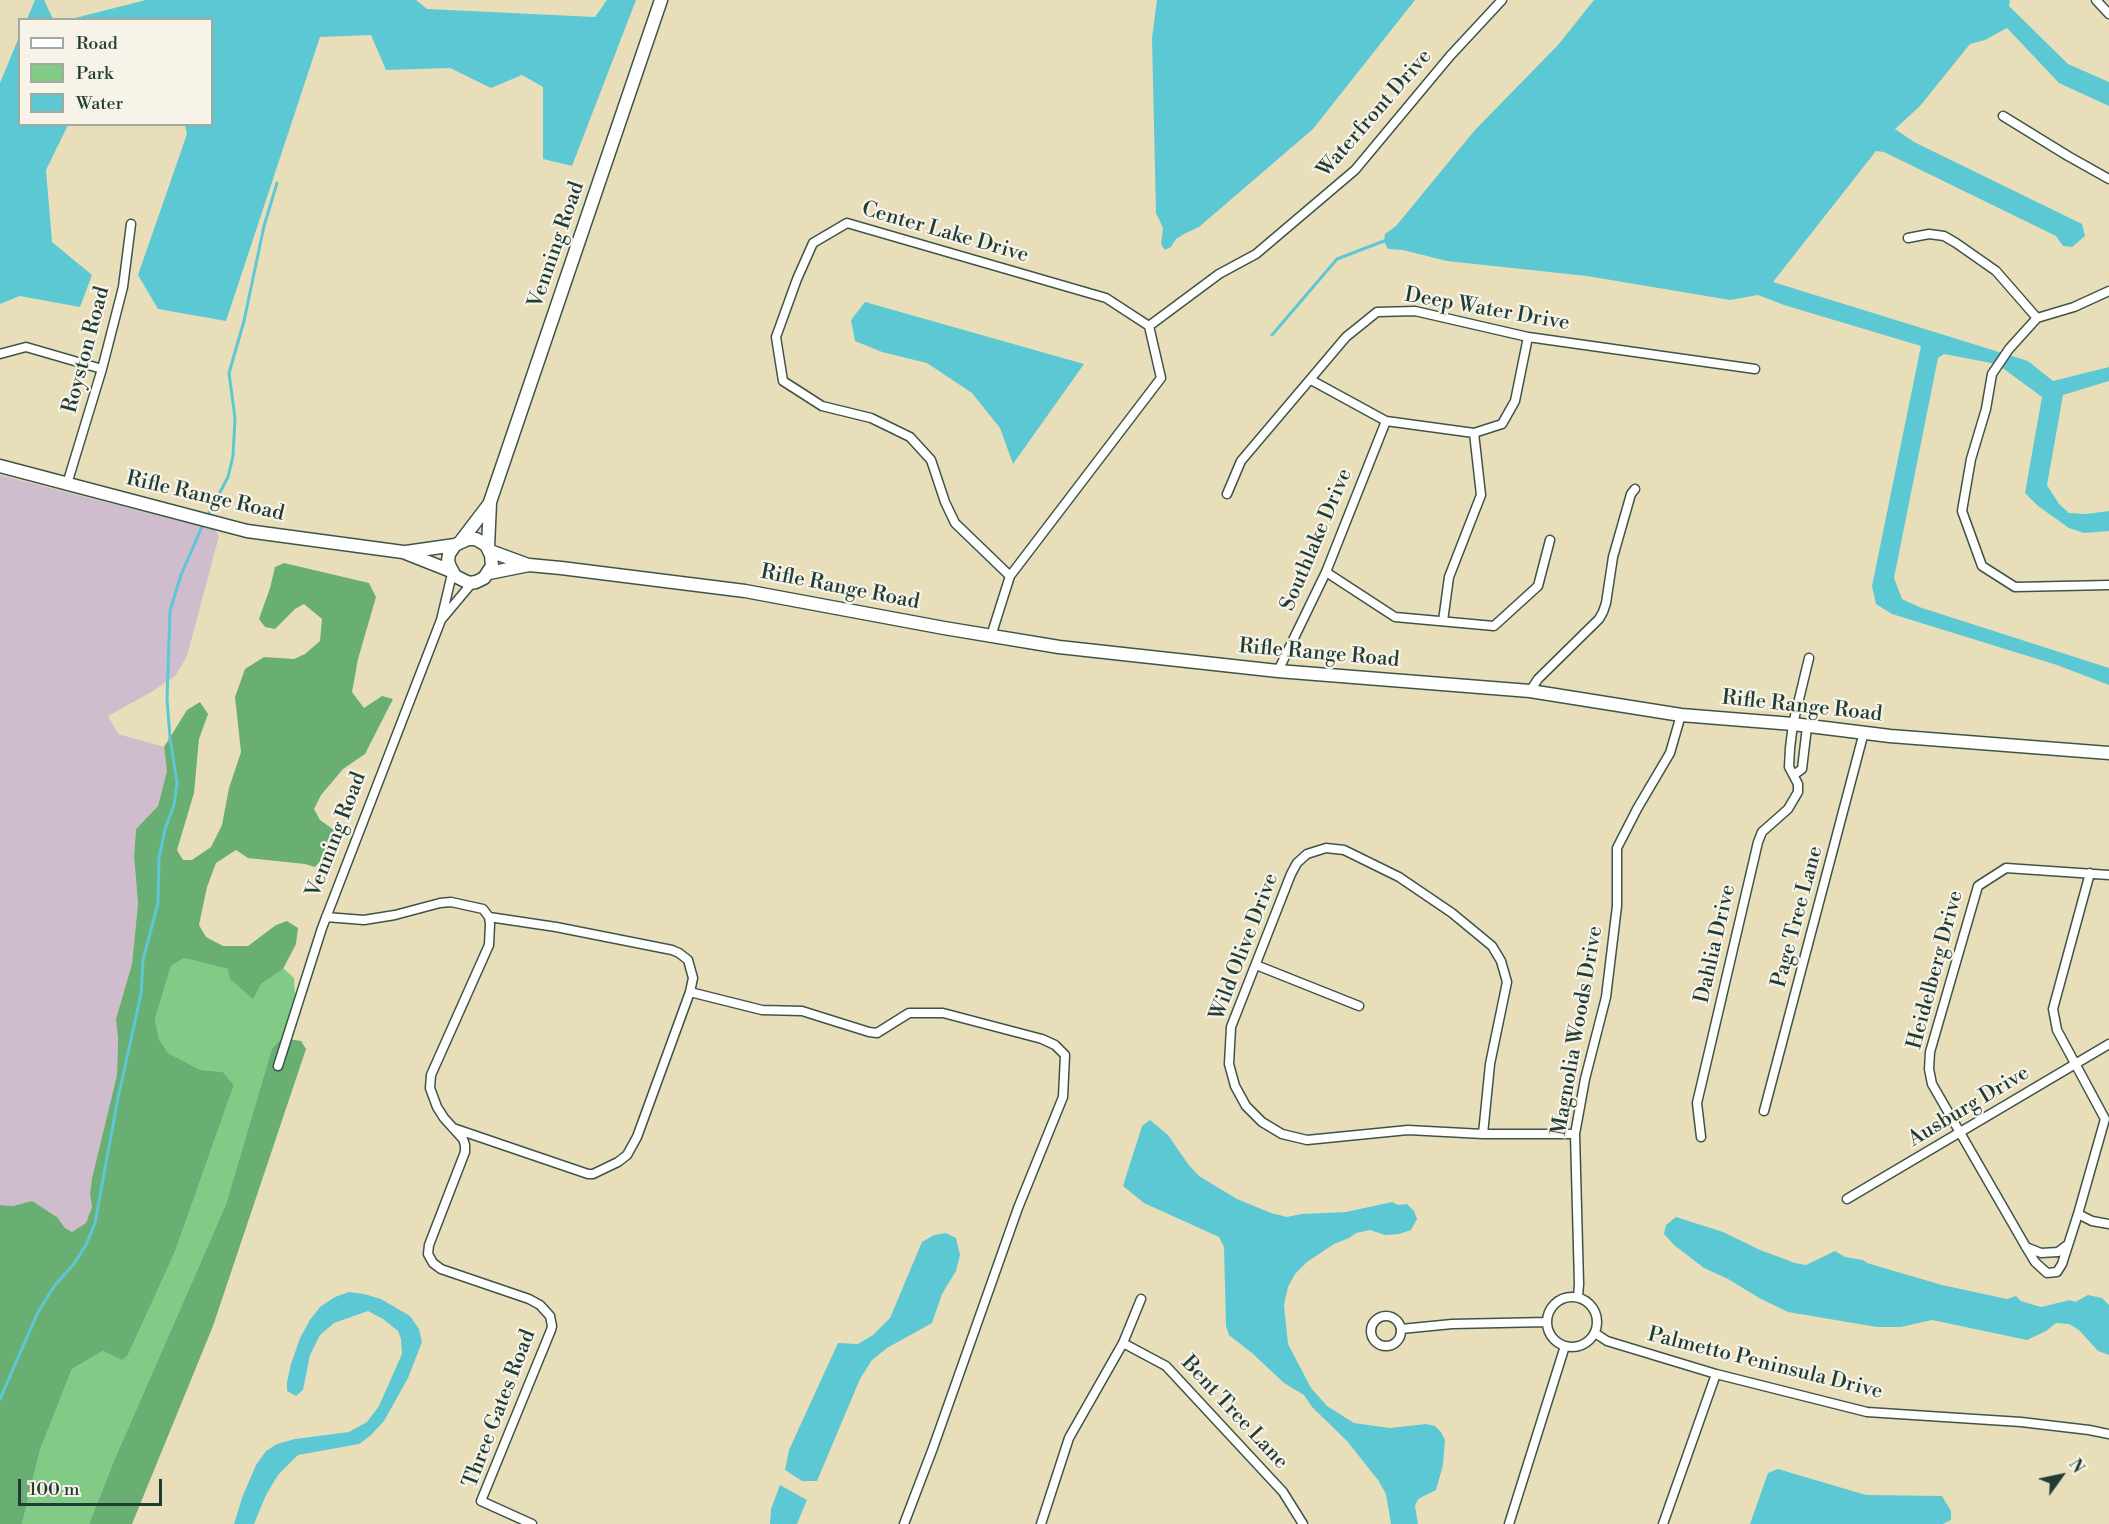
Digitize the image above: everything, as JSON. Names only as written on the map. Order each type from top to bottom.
[{"type":"main road","name":"Venning Road","points":[[489,550],[490,502],[661,0]]},
{"type":"main road","name":"Rifle Range Road","points":[[0,466],[247,531],[404,552],[452,572]]},
{"type":"main road","name":"Venning Road","points":[[458,543],[490,502]]},
{"type":"main road","points":[[476,539],[489,550],[492,562],[489,573],[482,579],[472,583],[463,581],[452,572],[449,557],[458,543],[476,539]]},
{"type":"main road","name":"Rifle Range Road","points":[[404,552],[458,543]]},
{"type":"main road","name":"Rifle Range Road","points":[[489,550],[529,566]]},
{"type":"main road","name":"Rifle Range Road","points":[[489,573],[529,566],[561,568],[745,591],[1059,647],[1278,671],[1530,691],[1681,715],[1793,724],[1890,736],[2109,753]]},
{"type":"street","name":"Waterfront Drive","points":[[1149,327],[1219,274],[1256,254],[1355,170],[1450,57],[1502,0]]},
{"type":"street","points":[[2096,0],[2109,14]]},
{"type":"street","points":[[2003,116],[2109,179]]},
{"type":"street","name":"Center Lake Drive","points":[[1010,576],[955,523],[945,502],[931,460],[910,436],[871,418],[822,406],[783,381],[776,337],[813,243],[847,223],[1106,298],[1149,327]]},
{"type":"street","name":"Royston Road","points":[[67,484],[102,369],[123,287],[131,224]]},
{"type":"street","points":[[1908,238],[1929,234],[1944,236],[1996,271],[2037,318]]},
{"type":"street","points":[[2109,291],[2074,307],[2037,318],[1992,374],[1986,409],[1971,459],[1962,511],[1982,566],[2015,587],[2109,585]]},
{"type":"street","name":"Deep Water Drive","points":[[1227,494],[1241,461],[1346,337],[1377,312],[1415,311],[1528,337],[1755,369]]},
{"type":"street","points":[[991,636],[1010,576],[1161,378],[1149,327]]},
{"type":"street","points":[[1311,380],[1386,422],[1474,433],[1502,424],[1515,401],[1528,337]]},
{"type":"street","points":[[0,354],[26,347],[102,369]]},
{"type":"street","name":"Southlake Drive","points":[[1278,671],[1326,572],[1386,422]]},
{"type":"street","points":[[1443,621],[1449,577],[1481,495],[1474,433]]},
{"type":"street","points":[[1530,691],[1538,679],[1599,619],[1603,612],[1613,557],[1631,494],[1635,489]]},
{"type":"street","points":[[1326,572],[1395,617],[1494,626],[1538,586],[1550,540]]},
{"type":"street","name":"Venning Road","points":[[278,1066],[326,917],[441,620],[452,572]]},
{"type":"street","name":"Venning Road","points":[[441,620],[472,583]]},
{"type":"street","name":"Dahlia Drive","points":[[1701,1137],[1697,1103],[1758,842],[1762,832],[1788,809],[1798,792],[1795,774],[1789,767],[1793,724],[1809,658]]},
{"type":"street","name":"Magnolia Woods Drive","points":[[1578,1298],[1575,1134],[1585,1079],[1606,997],[1617,906],[1617,848],[1641,801],[1670,753],[1681,715]]},
{"type":"street","name":"Dahlia Drive","points":[[1795,774],[1802,769],[1807,727]]},
{"type":"street","name":"Page Tree Lane","points":[[1764,1111],[1864,732]]},
{"type":"street","name":"Wild Olive Drive","points":[[1483,1134],[1490,1064],[1507,982],[1501,961],[1492,946],[1452,913],[1399,877],[1344,850],[1326,848],[1307,854],[1297,863],[1291,874],[1231,1027],[1229,1064],[1235,1086],[1246,1106],[1262,1122],[1282,1134],[1307,1140],[1408,1130],[1483,1134],[1575,1134]]},
{"type":"street","name":"Heidelberg Drive","points":[[2090,873],[2053,1009],[2057,1030],[2105,1119],[2062,1264],[2053,1274],[2041,1268],[2026,1247],[1932,1084],[1929,1069],[1930,1052],[1978,886],[2006,868],[2090,873],[2109,875]]},
{"type":"street","points":[[326,917],[364,920],[452,902],[483,909],[489,917],[556,927],[672,950],[684,956],[693,978],[690,992],[637,1137],[627,1155],[618,1162],[593,1174],[588,1174],[453,1128]]},
{"type":"street","name":"Three Gates Road","points":[[489,917],[489,945],[431,1075],[430,1088],[434,1101],[444,1118],[463,1139],[465,1152],[429,1245],[429,1257],[441,1269],[529,1299],[546,1311],[552,1321],[551,1330],[481,1501],[532,1524]]},
{"type":"street","points":[[1256,965],[1359,1006]]},
{"type":"street","points":[[690,992],[762,1010],[802,1011],[877,1033],[909,1013],[943,1013],[1042,1039],[1055,1045],[1065,1055],[1063,1097],[1018,1208],[927,1467],[904,1524]]},
{"type":"street","name":"Ausburg Drive","points":[[1847,1200],[2109,1044]]},
{"type":"street","points":[[2078,1214],[2092,1221],[2109,1224]]},
{"type":"street","points":[[2026,1247],[2042,1253],[2058,1252],[2066,1246]]},
{"type":"street","points":[[1578,1298],[1594,1309],[1597,1318],[1595,1333],[1582,1345],[1565,1346],[1553,1338],[1547,1322],[1548,1314],[1561,1299],[1578,1298]]},
{"type":"street","points":[[1041,1524],[1069,1438],[1123,1343],[1140,1299]]},
{"type":"street","points":[[1401,1329],[1452,1324],[1547,1322]]},
{"type":"street","name":"Palmetto Peninsula Drive","points":[[1595,1333],[1607,1341],[1716,1374],[1867,1412],[2021,1422],[2109,1434]]},
{"type":"street","name":"Bent Tree Lane","points":[[1123,1343],[1166,1366],[1283,1492],[1303,1524]]},
{"type":"street","points":[[1509,1524],[1565,1346]]},
{"type":"street","points":[[1664,1524],[1716,1374]]},
{"type":"shaded area","points":[[0,475],[215,530],[219,536],[187,656],[175,676],[108,716],[118,734],[164,747],[167,771],[158,806],[136,829],[134,857],[138,903],[132,964],[116,1019],[117,1075],[92,1178],[90,1194],[92,1207],[86,1224],[73,1232],[65,1228],[57,1217],[32,1201],[13,1206],[0,1205]]},
{"type":"green space","points":[[284,563],[369,583],[376,597],[358,659],[352,692],[364,708],[382,696],[393,699],[365,754],[343,769],[321,795],[314,809],[320,820],[334,830],[338,841],[315,867],[248,858],[236,850],[216,863],[207,887],[199,925],[206,937],[223,946],[248,946],[276,925],[287,921],[298,928],[296,944],[283,969],[261,984],[253,999],[230,979],[228,969],[184,958],[171,966],[155,1019],[159,1039],[168,1053],[201,1070],[223,1072],[234,1085],[175,1252],[128,1355],[122,1360],[103,1351],[72,1369],[40,1450],[22,1524],[0,1524],[0,1205],[13,1206],[32,1201],[57,1217],[65,1228],[72,1232],[86,1223],[92,1207],[90,1194],[92,1178],[117,1075],[116,1019],[132,964],[138,903],[134,857],[136,829],[158,806],[167,771],[164,747],[187,710],[200,702],[208,714],[199,739],[194,793],[177,850],[183,860],[192,860],[211,847],[222,825],[229,788],[241,752],[235,697],[245,669],[264,657],[294,659],[305,654],[320,641],[322,619],[304,604],[295,609],[275,629],[265,627],[259,619],[275,567]]},
{"type":"green space","points":[[184,958],[228,969],[261,984],[283,968],[294,978],[295,998],[282,1038],[272,1048],[226,1204],[113,1463],[89,1524],[22,1524],[40,1450],[72,1369],[103,1351],[122,1359],[128,1355],[175,1252],[234,1085],[223,1072],[201,1070],[168,1053],[159,1039],[155,1019],[171,966]]},
{"type":"green space","points":[[282,1038],[301,1041],[306,1049],[213,1326],[132,1524],[89,1524],[113,1463],[226,1204],[272,1048]]},
{"type":"water","points":[[35,0],[44,0],[53,18],[27,18]]},
{"type":"water","points":[[146,0],[416,0],[427,9],[595,17],[607,0],[636,0],[572,166],[543,159],[543,87],[522,75],[491,88],[450,68],[386,70],[371,35],[320,37],[226,321],[158,309],[138,275],[187,134],[185,126],[213,126],[213,18],[75,18]]},
{"type":"water","points":[[1157,0],[1415,0],[1313,129],[1199,227],[1176,239],[1171,247],[1165,250],[1161,244],[1163,228],[1156,213],[1152,38]]},
{"type":"water","points":[[1594,0],[2010,0],[2009,6],[2068,64],[2109,82],[2109,106],[2059,83],[2007,28],[1985,40],[1970,44],[1920,106],[1895,129],[1914,142],[2082,224],[2085,236],[2072,247],[2063,246],[2056,236],[1884,152],[1876,151],[1773,282],[2028,361],[2053,381],[2109,367],[2109,381],[2063,395],[2047,485],[2059,504],[2069,513],[2086,514],[2109,511],[2109,531],[2084,533],[2069,528],[2038,506],[2025,493],[2042,397],[2004,369],[1991,363],[1944,354],[1938,358],[1894,578],[1902,599],[1919,607],[2109,668],[2109,685],[2057,665],[1892,614],[1876,604],[1872,586],[1921,346],[1758,295],[1730,300],[1587,276],[1447,261],[1403,250],[1388,249],[1384,241],[1385,234],[1396,226],[1475,130],[1558,45]]},
{"type":"water","points":[[18,39],[18,126],[68,126],[46,170],[52,242],[92,275],[80,307],[20,296],[0,304],[0,83]]},
{"type":"water","points":[[865,302],[1084,364],[1013,464],[1000,428],[972,393],[927,363],[882,352],[855,341],[851,320]]},
{"type":"water","points":[[1150,1120],[1168,1135],[1199,1176],[1237,1199],[1271,1213],[1287,1217],[1301,1214],[1346,1212],[1392,1202],[1398,1205],[1407,1204],[1414,1211],[1417,1219],[1411,1230],[1385,1235],[1370,1230],[1356,1233],[1307,1262],[1295,1274],[1288,1287],[1284,1305],[1288,1344],[1311,1388],[1327,1406],[1354,1423],[1390,1428],[1426,1424],[1435,1426],[1441,1432],[1445,1440],[1443,1465],[1436,1490],[1418,1499],[1415,1506],[1418,1524],[1391,1524],[1386,1494],[1378,1480],[1347,1441],[1312,1407],[1304,1395],[1284,1383],[1229,1335],[1226,1326],[1224,1247],[1219,1237],[1144,1203],[1123,1186],[1142,1126]]},
{"type":"water","points":[[1676,1217],[1723,1232],[1760,1250],[1795,1263],[1806,1265],[1835,1251],[1845,1257],[1863,1260],[1942,1285],[2007,1299],[2016,1296],[2021,1301],[2041,1307],[2070,1300],[2075,1302],[2088,1295],[2102,1298],[2109,1305],[2109,1355],[2098,1351],[2079,1330],[2069,1324],[2056,1323],[2046,1331],[2027,1340],[1932,1320],[1901,1327],[1877,1327],[1788,1312],[1704,1268],[1674,1245],[1664,1234],[1666,1225]]},
{"type":"water","points":[[946,1233],[956,1238],[960,1255],[956,1271],[942,1294],[932,1323],[887,1348],[872,1360],[860,1379],[817,1481],[802,1481],[785,1470],[789,1450],[838,1343],[858,1344],[873,1335],[890,1318],[922,1242],[934,1235]]},
{"type":"water","points":[[349,1292],[381,1299],[410,1316],[419,1329],[422,1342],[408,1378],[384,1421],[370,1436],[359,1444],[298,1455],[278,1475],[266,1495],[254,1524],[234,1524],[256,1465],[266,1451],[277,1444],[295,1439],[349,1432],[367,1422],[379,1406],[402,1354],[401,1339],[398,1331],[368,1311],[334,1323],[320,1335],[310,1355],[303,1390],[296,1396],[287,1391],[291,1364],[300,1338],[310,1320],[320,1307],[335,1297]]},
{"type":"water","points":[[1778,1469],[1866,1495],[1942,1496],[1951,1511],[1951,1520],[1943,1524],[1750,1524],[1768,1473]]},
{"type":"water","points":[[780,1485],[807,1500],[797,1524],[770,1524],[771,1509]]},
{"type":"waterway","points":[[207,517],[228,477],[233,456],[235,418],[229,373],[244,321],[264,226],[277,183]]},
{"type":"waterway","points":[[1272,335],[1337,259],[1384,241]]},
{"type":"waterway","points":[[0,1399],[38,1312],[55,1285],[73,1265],[86,1245],[95,1223],[118,1098],[141,994],[143,960],[158,903],[159,858],[165,829],[174,805],[177,783],[167,699],[170,611],[181,575],[204,522]]}]
